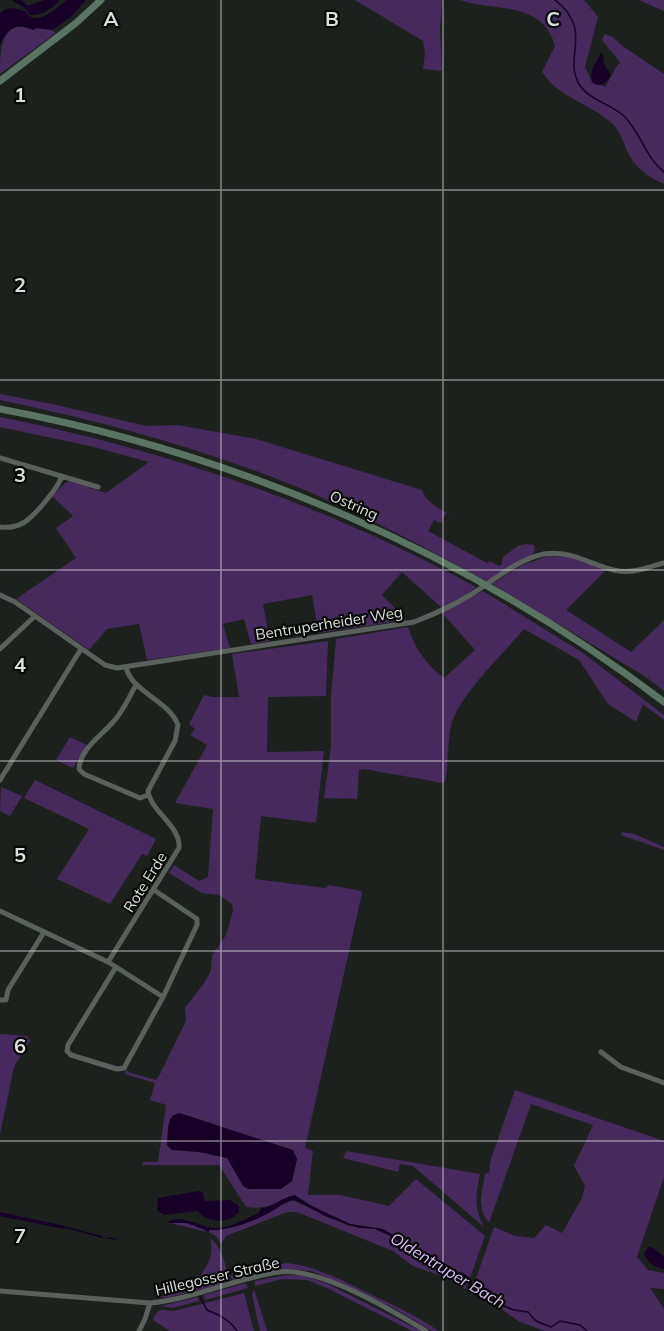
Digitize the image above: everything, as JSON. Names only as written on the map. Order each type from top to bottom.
[{"type":"main road","points":[[0,81],[76,23],[101,0]]},
{"type":"main road","name":"Ostring","points":[[0,409],[78,425],[181,453],[263,481],[339,513],[457,569],[500,593],[604,659],[664,702]]},
{"type":"street","points":[[0,458],[98,487]]},
{"type":"street","points":[[0,527],[12,527],[28,520],[63,476]]},
{"type":"street","name":"Bentruperheider Weg","points":[[0,595],[35,616],[108,667],[126,667],[414,622],[445,610],[520,563],[542,554],[556,552],[569,554],[618,571],[639,570],[664,563]]},
{"type":"street","points":[[0,649],[35,616]]},
{"type":"street","points":[[0,780],[81,649]]},
{"type":"street","points":[[126,667],[128,677],[173,716],[178,725],[175,741],[150,786],[148,795],[140,798],[84,774],[79,769],[80,761],[93,742],[115,721],[136,685]]},
{"type":"street","name":"Rote Erde","points":[[108,962],[177,852],[180,842],[148,795]]},
{"type":"street","points":[[116,968],[68,1045],[67,1051],[71,1055],[117,1069],[124,1068],[163,997],[198,922],[196,918],[153,890]]},
{"type":"street","points":[[0,912],[108,962],[163,997]]},
{"type":"street","points":[[0,1000],[6,1000],[8,990],[44,932]]},
{"type":"street","points":[[601,1052],[621,1067],[664,1083]]},
{"type":"street","name":"Hillegosser Straße","points":[[0,1290],[150,1303],[174,1300],[269,1274],[301,1272],[327,1280],[426,1331]]},
{"type":"street","points":[[139,1331],[150,1303]]},
{"type":"shaded area","points":[[355,0],[442,0],[440,30],[442,71],[423,69],[425,53],[423,41]]},
{"type":"shaded area","points":[[459,0],[584,0],[598,17],[585,67],[592,82],[605,87],[618,64],[621,63],[604,43],[602,39],[605,34],[613,37],[664,74],[664,184],[638,167],[612,123],[557,88],[542,72],[555,46],[549,31],[540,21],[516,10]]},
{"type":"shaded area","points":[[639,0],[664,0],[664,11]]},
{"type":"shaded area","points":[[19,26],[34,30],[35,28],[52,30],[56,33],[0,74],[2,45],[8,33]]},
{"type":"shaded area","points":[[0,394],[146,426],[177,425],[256,439],[422,490],[432,504],[457,518],[446,513],[441,523],[434,520],[428,531],[487,563],[490,561],[499,566],[502,564],[503,557],[518,546],[534,545],[535,550],[532,555],[486,581],[364,517],[284,482],[205,453],[123,429],[0,400]]},
{"type":"shaded area","points":[[0,417],[124,446],[245,484],[362,531],[476,587],[462,598],[442,608],[402,572],[382,595],[406,620],[319,633],[312,595],[263,604],[270,641],[251,644],[244,619],[223,624],[230,648],[147,660],[139,624],[107,629],[89,650],[16,599],[76,558],[56,528],[73,516],[52,496],[70,481],[106,493],[149,462],[90,446],[0,427]]},
{"type":"shaded area","points":[[549,556],[569,557],[606,570],[566,610],[631,652],[664,620],[664,691],[646,677],[492,584],[522,565]]},
{"type":"shaded area","points":[[483,591],[583,653],[664,715],[664,720],[643,704],[636,722],[608,704],[579,660],[524,629],[472,688],[455,714],[451,726],[445,782],[364,769],[359,770],[357,799],[324,798],[331,746],[331,697],[336,639],[408,627],[422,656],[444,678],[475,650],[442,613]]},
{"type":"shaded area","points":[[328,641],[326,696],[268,697],[267,752],[324,751],[316,823],[261,816],[255,879],[325,888],[329,885],[362,893],[305,1148],[313,1151],[308,1194],[340,1195],[389,1206],[416,1179],[485,1236],[470,1278],[463,1273],[450,1270],[383,1229],[350,1224],[290,1196],[264,1207],[246,1207],[219,1165],[142,1165],[143,1162],[158,1162],[166,1105],[150,1100],[155,1083],[125,1074],[126,1069],[128,1072],[156,1080],[159,1076],[186,1021],[185,1008],[205,982],[211,970],[212,955],[226,935],[233,911],[232,904],[219,895],[202,893],[169,873],[174,865],[199,881],[208,877],[213,809],[175,803],[207,745],[190,735],[195,729],[189,724],[204,695],[239,697],[232,654]],"holes":[[[179,1113],[211,1123],[297,1159],[292,1181],[281,1189],[248,1189],[227,1158],[189,1151],[167,1140],[170,1119]]]},
{"type":"shaded area","points":[[70,737],[87,745],[73,768],[56,760]]},
{"type":"shaded area","points":[[35,780],[156,839],[147,856],[142,854],[110,904],[57,879],[89,829],[24,798]]},
{"type":"shaded area","points":[[1,787],[22,796],[10,816],[0,811]]},
{"type":"shaded area","points":[[622,832],[634,834],[664,847],[664,850],[621,835]]},
{"type":"shaded area","points":[[0,1034],[27,1036],[30,1041],[14,1067],[0,1134]]},
{"type":"shaded area","points":[[515,1090],[664,1141],[664,1177],[637,1257],[648,1270],[664,1273],[664,1289],[650,1288],[664,1309],[664,1331],[545,1331],[520,1322],[477,1292],[474,1284],[494,1227],[515,1236],[534,1238],[546,1225],[562,1233],[582,1198],[585,1186],[574,1166],[593,1125],[531,1104],[489,1223],[481,1205],[485,1174],[489,1173],[491,1159]]},
{"type":"shaded area","points":[[346,1151],[480,1174],[476,1201],[484,1227],[413,1166],[400,1164],[398,1172],[343,1158]]},
{"type":"shaded area","points":[[292,1200],[349,1226],[375,1229],[395,1238],[413,1252],[449,1273],[461,1275],[468,1282],[465,1289],[447,1278],[413,1266],[393,1251],[297,1212],[287,1212],[226,1236],[221,1244],[208,1230],[232,1228]]},
{"type":"shaded area","points":[[180,1222],[200,1227],[207,1232],[170,1223]]},
{"type":"shaded area","points":[[210,1238],[218,1246],[223,1258],[227,1271],[227,1283],[166,1298],[158,1297],[197,1286],[199,1289],[201,1276],[211,1254]]},
{"type":"shaded area","points":[[288,1263],[339,1279],[404,1310],[439,1331],[432,1331],[395,1309],[312,1271],[285,1269],[233,1280],[230,1276]]},
{"type":"shaded area","points":[[286,1275],[301,1275],[326,1283],[421,1331],[412,1331],[307,1280],[282,1279],[255,1286],[255,1281]]},
{"type":"shaded area","points":[[246,1283],[248,1288],[205,1300],[204,1295]]},
{"type":"shaded area","points":[[254,1289],[267,1331],[260,1331],[252,1295]]},
{"type":"shaded area","points":[[244,1293],[254,1331],[170,1331],[153,1320],[157,1312],[161,1310],[174,1311]]},
{"type":"shaded area","points":[[198,1297],[199,1301],[172,1308],[161,1306]]},
{"type":"water","points":[[12,0],[21,0],[28,6],[44,0],[60,0],[46,11],[30,15],[26,9]]},
{"type":"water","points":[[67,0],[86,0],[72,16],[52,30],[13,28],[9,30],[0,45],[0,13],[9,8],[25,11],[30,16],[40,18]]},
{"type":"water","points":[[601,53],[604,56],[603,62],[611,75],[605,82],[598,85],[592,82],[591,74]]},
{"type":"water","points":[[179,1113],[293,1150],[297,1159],[292,1181],[281,1189],[248,1189],[243,1186],[227,1158],[199,1152],[172,1150],[167,1145],[168,1126],[172,1116]]},
{"type":"water","points":[[198,1191],[203,1193],[205,1201],[230,1200],[239,1206],[239,1212],[230,1219],[212,1220],[198,1211],[164,1215],[157,1210],[158,1198]]},
{"type":"water","points":[[295,1195],[310,1205],[350,1224],[383,1229],[450,1270],[463,1273],[470,1278],[468,1282],[461,1275],[449,1273],[413,1252],[395,1238],[375,1229],[359,1228],[327,1217],[295,1200],[252,1221],[231,1228],[209,1230],[209,1232],[188,1223],[168,1221],[180,1219],[208,1227],[225,1227],[259,1213],[261,1208]]},
{"type":"water","points":[[0,1212],[65,1226],[65,1229],[0,1216]]},
{"type":"water","points":[[648,1247],[653,1248],[664,1257],[664,1269],[647,1259],[644,1253]]},
{"type":"waterway","points":[[555,0],[567,11],[573,22],[576,33],[574,64],[579,84],[588,94],[624,116],[652,159],[664,172]]},
{"type":"waterway","name":"Oldentruper Bach","points":[[65,1227],[102,1237]]},
{"type":"waterway","name":"Oldentruper Bach","points":[[108,1238],[116,1239]]},
{"type":"waterway","name":"Oldentruper Bach","points":[[467,1279],[484,1289],[504,1306],[528,1312],[536,1321],[551,1327],[560,1321],[580,1325],[587,1331]]},
{"type":"waterway","points":[[200,1297],[207,1310],[227,1320],[237,1331]]}]
